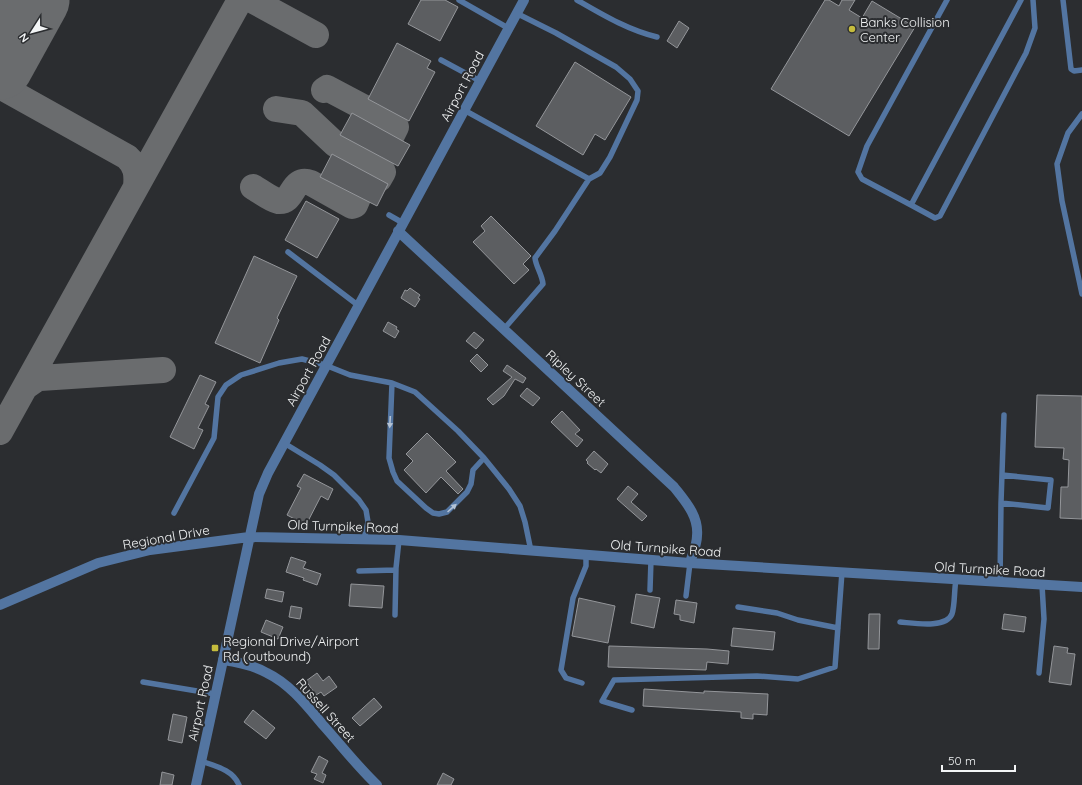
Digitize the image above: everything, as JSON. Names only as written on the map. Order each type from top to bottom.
[{"type":"street","name":"Airport Road","points":[[196,785],[259,494],[268,473],[325,365],[359,306],[523,0]]},
{"type":"street","name":"Ripley Street","points":[[401,227],[504,329],[674,487],[693,514],[697,525],[697,537],[690,563]]},
{"type":"street","name":"Old Turnpike Road","points":[[249,536],[399,540],[690,563],[1082,587]]},
{"type":"street","name":"Regional Drive","points":[[0,605],[98,563],[150,550],[249,536]]},
{"type":"street","name":"Russell Street","points":[[223,660],[239,662],[269,673],[287,686],[303,701],[362,770],[377,785]]},
{"type":"lane","points":[[459,0],[508,28]]},
{"type":"lane","points":[[577,0],[608,18],[640,33],[657,37]]},
{"type":"lane","points":[[947,0],[868,146],[858,172],[862,179],[936,218],[940,216],[1026,53],[1035,28],[1033,0]]},
{"type":"lane","points":[[911,205],[1021,0]]},
{"type":"lane","points":[[1063,0],[1071,69],[1074,71],[1082,70]]},
{"type":"lane","points":[[504,329],[543,284],[535,258],[555,231],[589,178],[600,173],[610,157],[637,100],[638,91],[630,79],[616,67],[556,33],[516,13]]},
{"type":"lane","points":[[441,60],[480,81]]},
{"type":"lane","points":[[464,110],[589,178]]},
{"type":"lane","points":[[1082,114],[1068,133],[1057,164],[1062,200],[1082,294]]},
{"type":"lane","points":[[389,215],[401,227]]},
{"type":"lane","points":[[288,252],[359,306]]},
{"type":"lane","points":[[174,514],[214,438],[218,397],[226,385],[240,375],[279,363],[302,359],[325,365],[350,375],[392,383],[415,392],[458,431],[484,458],[509,490],[520,506],[531,551]]},
{"type":"lane","points":[[392,383],[389,458],[397,481],[426,508],[433,513],[439,514],[447,512],[467,492],[471,484],[473,470],[484,458]]},
{"type":"lane","points":[[1000,582],[1000,503],[1004,415]]},
{"type":"lane","points":[[284,443],[334,475],[359,500],[366,510],[368,522],[364,539]]},
{"type":"lane","points":[[1000,503],[1048,508],[1051,480],[1002,475]]},
{"type":"lane","points":[[395,615],[396,570],[399,540]]},
{"type":"lane","points":[[582,683],[566,678],[561,670],[573,598],[586,566],[586,555]]},
{"type":"lane","points":[[650,590],[651,560]]},
{"type":"lane","points":[[686,596],[690,563]]},
{"type":"lane","points":[[359,570],[396,570]]},
{"type":"lane","points":[[632,710],[602,702],[614,680],[757,676],[798,679],[835,667],[842,572]]},
{"type":"lane","points":[[900,622],[940,623],[947,620],[952,614],[956,580]]},
{"type":"lane","points":[[1039,673],[1044,619],[1042,585]]},
{"type":"lane","points":[[738,607],[777,613],[798,620],[838,628]]},
{"type":"lane","points":[[144,682],[215,694]]},
{"type":"lane","points":[[201,761],[225,770],[234,777],[239,785]]},
{"type":"building","points":[[421,0],[445,0],[458,7],[440,41],[408,24]]},
{"type":"building","points":[[825,0],[829,0],[839,6],[842,0],[855,0],[849,10],[862,18],[872,1],[915,27],[849,136],[771,89]]},
{"type":"building","points":[[679,21],[689,28],[677,48],[667,41]]},
{"type":"building","points":[[397,43],[431,61],[427,68],[435,72],[409,121],[368,99]]},
{"type":"building","points":[[575,62],[631,97],[605,140],[595,134],[583,155],[536,126]]},
{"type":"building","points":[[352,113],[410,145],[398,166],[340,135]]},
{"type":"building","points":[[332,154],[388,184],[377,206],[320,177]]},
{"type":"building","points":[[306,201],[339,219],[317,258],[285,240]]},
{"type":"building","points":[[491,216],[531,256],[523,264],[529,270],[514,284],[473,242],[485,231],[481,226]]},
{"type":"building","points":[[254,256],[297,276],[277,318],[279,320],[260,363],[215,343]]},
{"type":"building","points":[[410,288],[420,295],[418,298],[420,299],[415,307],[401,298],[405,290],[407,291]]},
{"type":"building","points":[[388,322],[397,327],[396,329],[399,331],[395,338],[383,331]]},
{"type":"building","points":[[474,332],[484,340],[476,349],[466,341]]},
{"type":"building","points":[[477,354],[488,365],[481,372],[470,361]]},
{"type":"building","points":[[507,365],[526,378],[523,383],[515,379],[504,396],[493,405],[487,399],[512,377],[503,371]]},
{"type":"building","points":[[200,375],[216,382],[205,404],[209,406],[198,428],[203,430],[194,449],[170,437]]},
{"type":"building","points":[[527,388],[540,398],[533,406],[520,396]]},
{"type":"building","points":[[1037,395],[1082,396],[1082,519],[1060,518],[1061,487],[1068,487],[1069,460],[1063,459],[1064,448],[1035,447]]},
{"type":"building","points":[[562,411],[580,430],[575,434],[583,440],[577,447],[551,422]]},
{"type":"building","points":[[427,433],[456,462],[446,471],[463,489],[458,494],[441,477],[426,493],[404,470],[413,461],[406,454]]},
{"type":"building","points":[[594,451],[608,464],[601,473],[596,469],[595,470],[587,463],[588,462],[586,460]]},
{"type":"building","points":[[304,474],[333,489],[328,500],[321,496],[306,525],[287,515],[301,488],[297,486]]},
{"type":"building","points":[[628,486],[638,494],[631,502],[647,516],[642,521],[617,499]]},
{"type":"building","points":[[291,557],[306,562],[303,568],[321,574],[317,585],[303,580],[304,578],[286,572]]},
{"type":"building","points":[[351,584],[384,586],[382,608],[349,606]]},
{"type":"building","points":[[267,589],[284,592],[282,602],[265,598]]},
{"type":"building","points":[[636,594],[660,598],[654,628],[631,623]]},
{"type":"building","points":[[579,598],[615,606],[608,643],[572,636]]},
{"type":"building","points":[[676,600],[697,603],[694,623],[680,620],[680,615],[674,614]]},
{"type":"building","points":[[291,606],[302,608],[300,619],[289,617]]},
{"type":"building","points":[[869,614],[880,614],[879,649],[868,649]]},
{"type":"building","points":[[1004,614],[1026,617],[1024,632],[1002,629]]},
{"type":"building","points":[[266,620],[283,627],[278,639],[261,632]]},
{"type":"building","points":[[733,628],[775,632],[773,650],[731,646]]},
{"type":"building","points":[[609,646],[729,651],[728,664],[707,662],[706,670],[608,667]]},
{"type":"building","points":[[1054,646],[1068,648],[1067,653],[1075,654],[1071,685],[1049,682]]},
{"type":"building","points":[[317,673],[323,681],[329,676],[337,687],[324,696],[321,692],[316,695],[306,681]]},
{"type":"building","points":[[644,689],[704,693],[704,691],[768,694],[767,715],[753,714],[753,719],[741,718],[741,712],[643,706]]},
{"type":"building","points":[[374,698],[382,707],[360,726],[352,718]]},
{"type":"building","points":[[253,710],[275,728],[266,739],[244,722]]},
{"type":"building","points":[[173,714],[187,717],[182,743],[168,740]]},
{"type":"building","points":[[319,756],[328,761],[322,773],[326,775],[323,783],[314,779],[317,774],[311,772]]},
{"type":"building","points":[[162,772],[174,775],[172,785],[160,785]]},
{"type":"building","points":[[443,773],[454,779],[451,785],[437,785]]},
{"type":"taxiway","points":[[0,432],[240,0]]},
{"type":"taxiway","points":[[252,0],[316,35]]},
{"type":"taxiway","points":[[0,86],[127,157],[133,164],[136,171],[136,187]]},
{"type":"taxiway","points":[[324,90],[327,88],[395,124],[396,127],[392,135]]},
{"type":"taxiway","points":[[276,109],[302,113],[335,144],[382,170],[383,172],[379,179]]},
{"type":"taxiway","points":[[253,187],[268,197],[278,201],[283,201],[299,183],[304,182],[311,183],[352,206],[355,205],[358,198]]},
{"type":"taxiway","points":[[25,387],[40,378],[163,370]]},
{"type":"runway","points":[[0,67],[37,0]]},
{"type":"place","name":"Banks Collision Center","points":[[852,29]]},
{"type":"place","name":"Regional Drive/Airport Rd (outbound)","points":[[215,648]]}]
